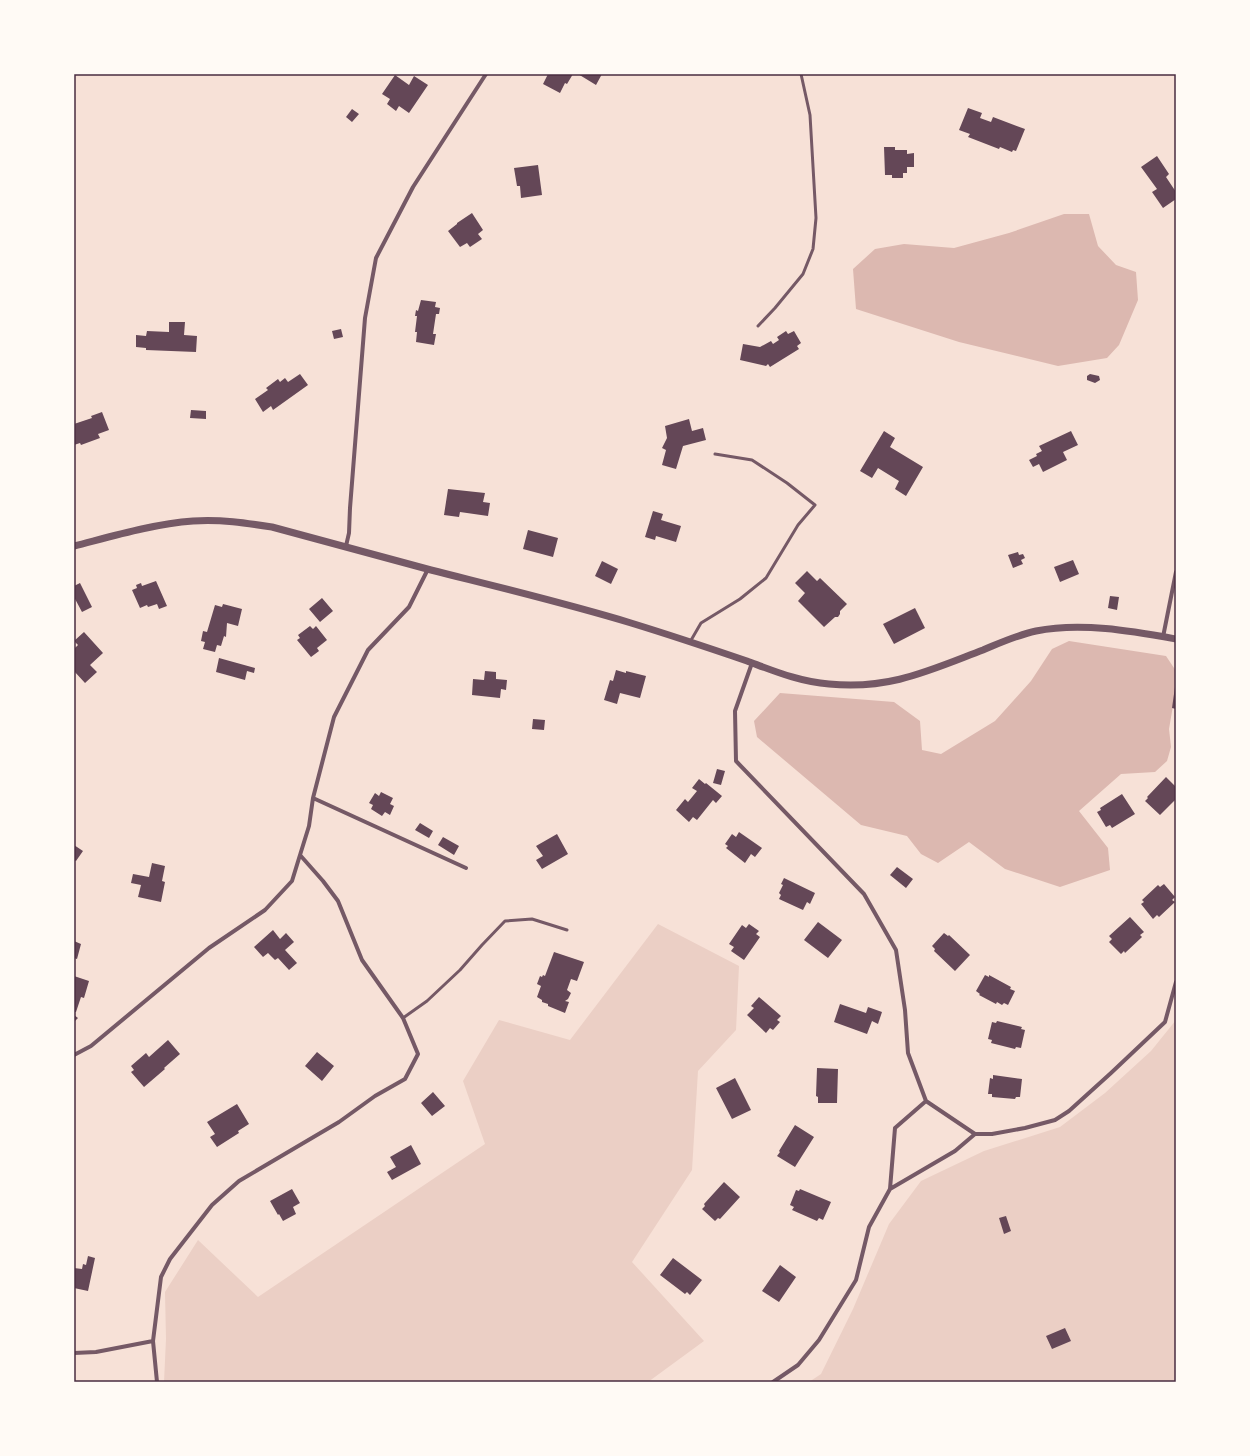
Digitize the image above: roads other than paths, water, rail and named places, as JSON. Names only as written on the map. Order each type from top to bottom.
[{"type":"street","points":[[346,546],[349,533],[365,318],[376,258],[413,187],[486,74]]},
{"type":"street","points":[[74,546],[161,525],[194,521],[232,522],[272,527],[607,616],[690,642],[784,675],[806,681],[828,684],[868,685],[914,676],[1010,639],[1038,631],[1078,628],[1130,632],[1176,639]]},
{"type":"street","points":[[74,1055],[91,1046],[208,948],[265,910],[292,881],[309,826],[313,798],[334,717],[368,650],[408,607],[428,569]]},
{"type":"street","points":[[1163,637],[1176,572]]},
{"type":"street","points":[[752,663],[735,711],[736,761],[864,894],[896,950],[905,1010],[908,1053],[926,1101],[975,1134],[992,1134],[1025,1128],[1055,1120],[1069,1111],[1165,1022],[1176,982]]},
{"type":"street","points":[[313,798],[466,868]]},
{"type":"street","points":[[157,1382],[153,1341],[160,1277],[170,1259],[212,1205],[239,1181],[339,1122],[375,1096],[405,1079],[418,1054],[403,1018],[362,960],[338,901],[300,855]]},
{"type":"street","points":[[773,1382],[798,1364],[819,1340],[856,1280],[869,1227],[890,1189],[895,1128],[926,1101]]},
{"type":"street","points":[[890,1189],[955,1151],[975,1134]]},
{"type":"street","points":[[74,1353],[96,1352],[153,1341]]},
{"type":"lane","points":[[758,326],[803,274],[813,249],[816,218],[810,115],[801,74]]},
{"type":"lane","points":[[690,642],[701,623],[740,599],[766,578],[798,525],[815,505],[752,460],[715,454]]},
{"type":"lane","points":[[403,1018],[427,1000],[454,975],[505,921],[532,919],[567,930]]}]
